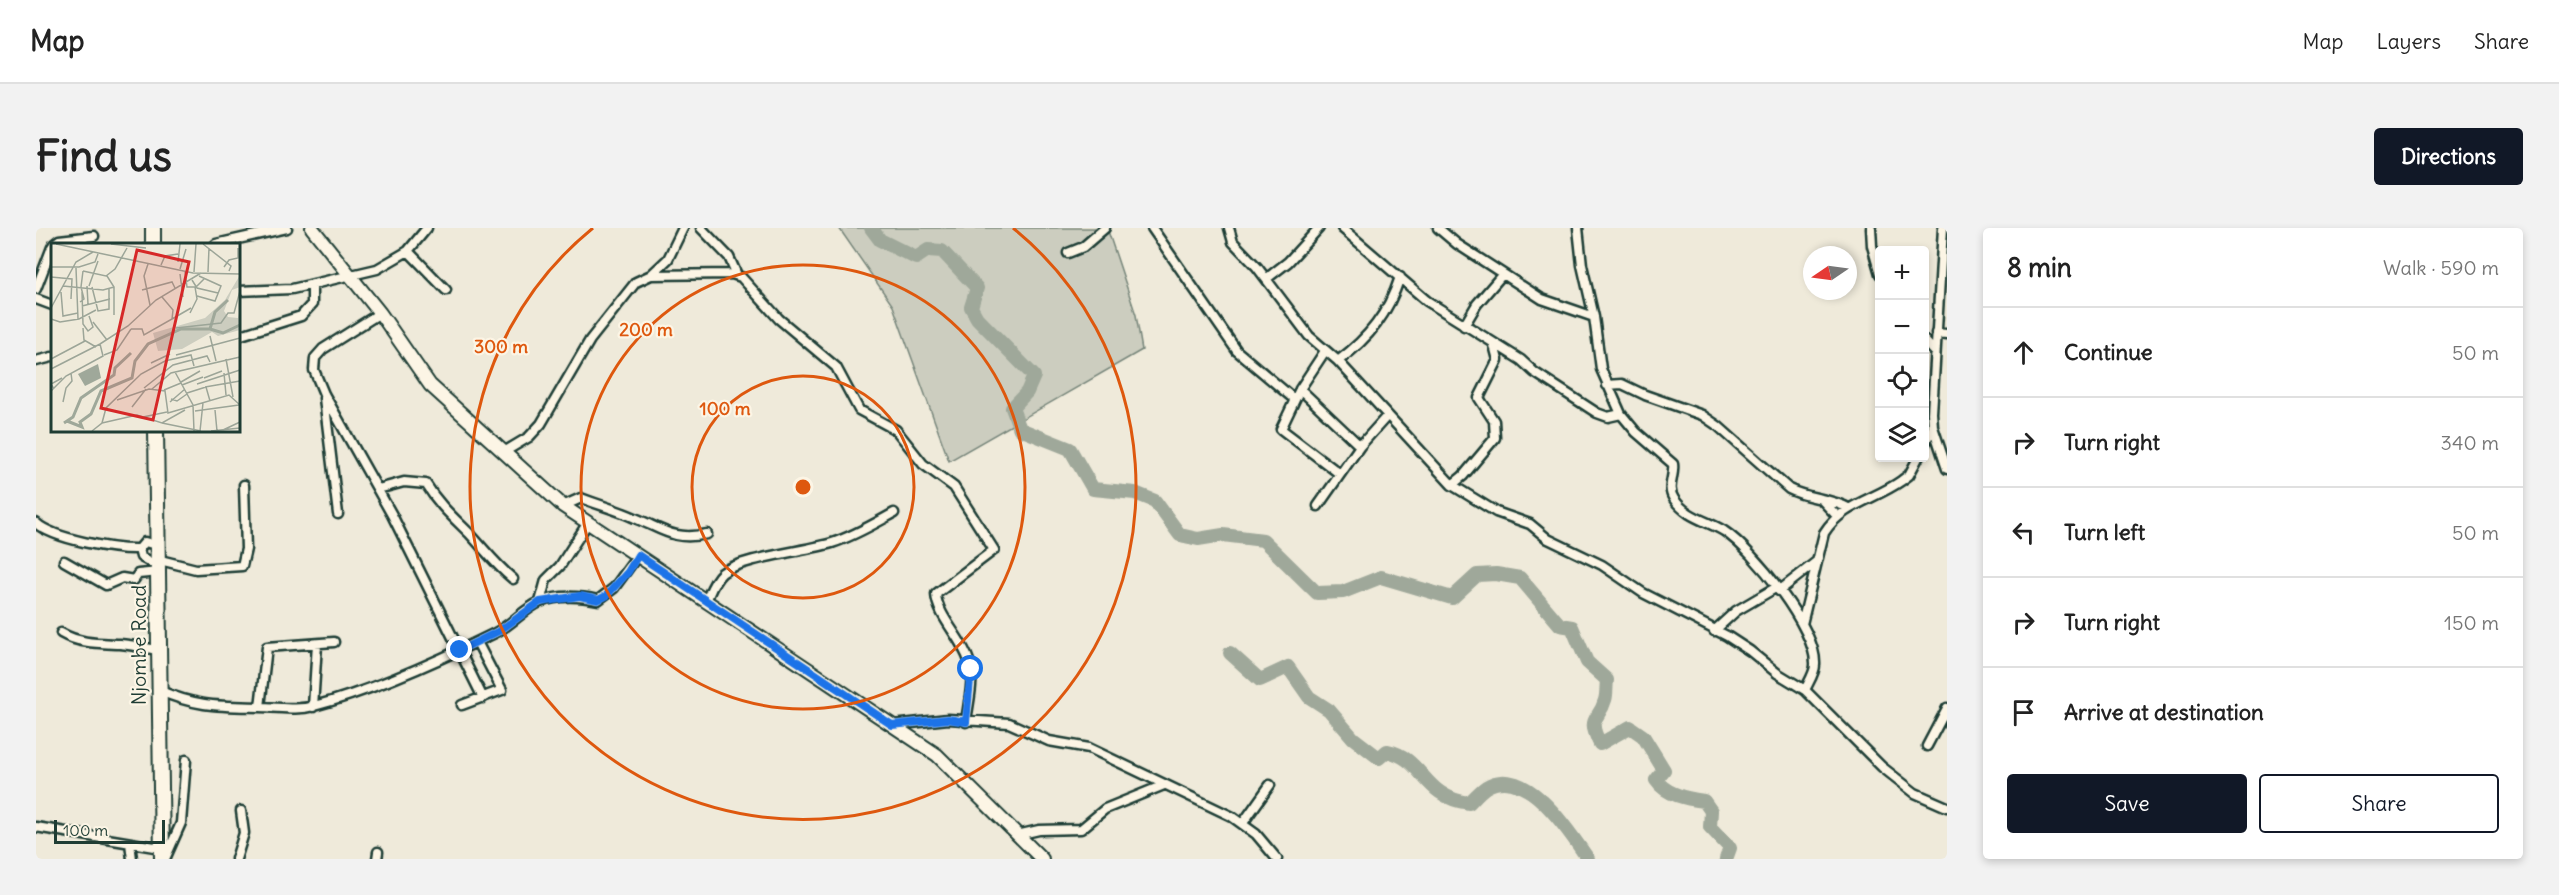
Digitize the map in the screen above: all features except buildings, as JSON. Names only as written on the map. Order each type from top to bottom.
[{"type":"highway","name":"Njombe Road","points":[[156,432],[162,856]]},
{"type":"main road","points":[[312,228],[380,313],[430,385],[563,506],[937,756],[977,792],[1042,859]]},
{"type":"street","points":[[220,243],[287,228]]},
{"type":"street","points":[[240,291],[272,291],[312,285],[377,269],[392,258],[408,251],[427,228]]},
{"type":"street","points":[[504,453],[529,437],[542,424],[604,320],[636,282],[651,275],[668,259],[683,228]]},
{"type":"street","points":[[701,228],[729,257],[737,275]]},
{"type":"street","points":[[1068,253],[1083,247],[1105,228]]},
{"type":"street","points":[[1152,228],[1237,351],[1294,399]]},
{"type":"street","points":[[1229,228],[1233,242],[1266,279],[1295,319],[1325,351],[1338,361],[1452,485],[1496,512],[1530,524],[1548,539],[1602,565],[1643,593],[1750,651],[1777,673],[1805,690],[1882,768],[1916,793],[1947,807]]},
{"type":"street","points":[[1266,279],[1288,262],[1319,228]]},
{"type":"street","points":[[1342,228],[1427,301],[1464,326],[1597,413],[1608,417],[1621,414]]},
{"type":"street","points":[[1438,228],[1502,275],[1542,299],[1594,317]]},
{"type":"street","points":[[1578,228],[1582,265],[1594,317],[1597,351],[1607,385],[1621,414],[1636,432],[1674,464],[1670,491],[1684,511],[1723,530],[1764,569],[1803,624],[1815,666],[1805,690]]},
{"type":"street","points":[[1865,228],[1871,232],[1875,251]]},
{"type":"street","points":[[1944,233],[1943,290],[1934,351],[1933,427],[1946,464]]},
{"type":"street","points":[[56,243],[59,240],[94,236]]},
{"type":"street","points":[[36,289],[51,251]]},
{"type":"street","points":[[408,251],[446,290]]},
{"type":"street","points":[[651,275],[737,275],[745,280],[778,319],[836,367],[860,410],[896,430],[923,465],[954,487],[994,550],[936,594],[939,609],[955,631],[971,669],[966,722]]},
{"type":"street","points":[[1464,326],[1477,304],[1502,275]]},
{"type":"street","points":[[1338,361],[1376,327],[1389,307],[1400,277]]},
{"type":"street","points":[[240,335],[301,316],[312,304],[312,285]]},
{"type":"street","points":[[36,299],[51,305]]},
{"type":"street","points":[[380,313],[319,354],[314,370],[324,394],[378,489],[483,698]]},
{"type":"street","points":[[1936,333],[1947,334]]},
{"type":"street","points":[[1452,485],[1463,476],[1495,438],[1494,421],[1479,398],[1498,360],[1494,345]]},
{"type":"street","points":[[1929,346],[1934,351]]},
{"type":"street","points":[[1325,351],[1294,399],[1281,427],[1282,432],[1340,474]]},
{"type":"street","points":[[36,362],[51,357]]},
{"type":"street","points":[[1607,385],[1622,384],[1645,395],[1702,415],[1718,426],[1790,489],[1835,501],[1848,508]]},
{"type":"street","points":[[1300,389],[1360,446]]},
{"type":"street","points":[[324,394],[338,514]]},
{"type":"street","points":[[1318,506],[1360,446],[1387,416]]},
{"type":"street","points":[[1929,435],[1933,427]]},
{"type":"street","points":[[1803,624],[1824,533],[1837,516],[1848,508],[1909,475],[1916,462]]},
{"type":"street","points":[[378,489],[404,482],[426,484],[437,503],[470,535],[496,565],[513,579]]},
{"type":"street","points":[[139,549],[145,542],[159,560],[196,569],[242,566],[246,549],[244,485]]},
{"type":"street","points":[[563,506],[581,498],[633,517],[662,532],[690,537],[707,534]]},
{"type":"street","points":[[1821,499],[1837,516]]},
{"type":"street","points":[[706,601],[716,580],[730,568],[847,538],[894,513]]},
{"type":"street","points":[[36,523],[66,537],[139,549]]},
{"type":"street","points":[[540,602],[546,580],[560,566],[587,524]]},
{"type":"street","points":[[139,549],[141,557],[148,563],[154,564],[159,560]]},
{"type":"street","points":[[158,690],[195,704],[289,710],[313,707],[460,650],[499,631],[540,602],[580,596],[598,600],[614,588],[638,555]]},
{"type":"street","points":[[64,561],[106,585],[122,578],[134,580],[138,573],[159,560]]},
{"type":"street","points":[[1714,631],[1736,611],[1778,589],[1816,562]]},
{"type":"street","points":[[61,633],[71,639],[96,644],[121,644],[158,650]]},
{"type":"street","points":[[260,707],[267,647],[334,642]]},
{"type":"street","points":[[462,705],[502,690],[477,642]]},
{"type":"street","points":[[313,707],[317,644]]},
{"type":"street","points":[[1927,746],[1947,708]]},
{"type":"street","points":[[892,725],[948,719],[966,722],[1009,723],[1049,741],[1089,748],[1242,823],[1277,859]]},
{"type":"street","points":[[36,826],[130,843],[162,856],[181,823],[186,760]]},
{"type":"street","points":[[1242,823],[1270,784]]},
{"type":"street","points":[[1017,835],[1039,830],[1081,830],[1105,810],[1164,785]]},
{"type":"street","points":[[236,859],[244,833],[241,811]]},
{"type":"street","points":[[130,843],[132,859]]},
{"type":"shaded area","points":[[839,228],[1107,228],[1136,315],[1142,350],[949,461],[893,306]]},
{"type":"waterway","points":[[871,228],[880,240],[916,258],[928,250],[942,251],[977,288],[971,307],[977,318],[1034,376],[1027,392],[1012,408],[1020,429],[1070,449],[1093,489],[1135,493],[1155,501],[1180,535],[1198,539],[1223,535],[1263,540],[1317,593],[1343,592],[1381,577],[1452,598],[1477,575],[1496,574],[1520,578],[1560,625],[1572,627],[1587,662],[1607,680],[1605,700],[1594,724],[1600,744],[1630,727],[1643,736],[1664,770],[1656,780],[1660,785],[1677,795],[1704,801],[1711,811],[1710,827],[1730,848],[1726,859]]},
{"type":"waterway","points":[[1230,653],[1260,680],[1288,667],[1309,697],[1329,710],[1353,738],[1379,758],[1387,751],[1409,761],[1432,786],[1454,799],[1469,803],[1486,787],[1501,782],[1516,784],[1531,792],[1558,818],[1588,859]]},
{"type":"route","points":[[460,650],[499,631],[540,602],[580,596],[598,600],[606,596],[628,572],[638,555],[892,725],[921,724],[948,719],[966,722],[971,669]]}]
